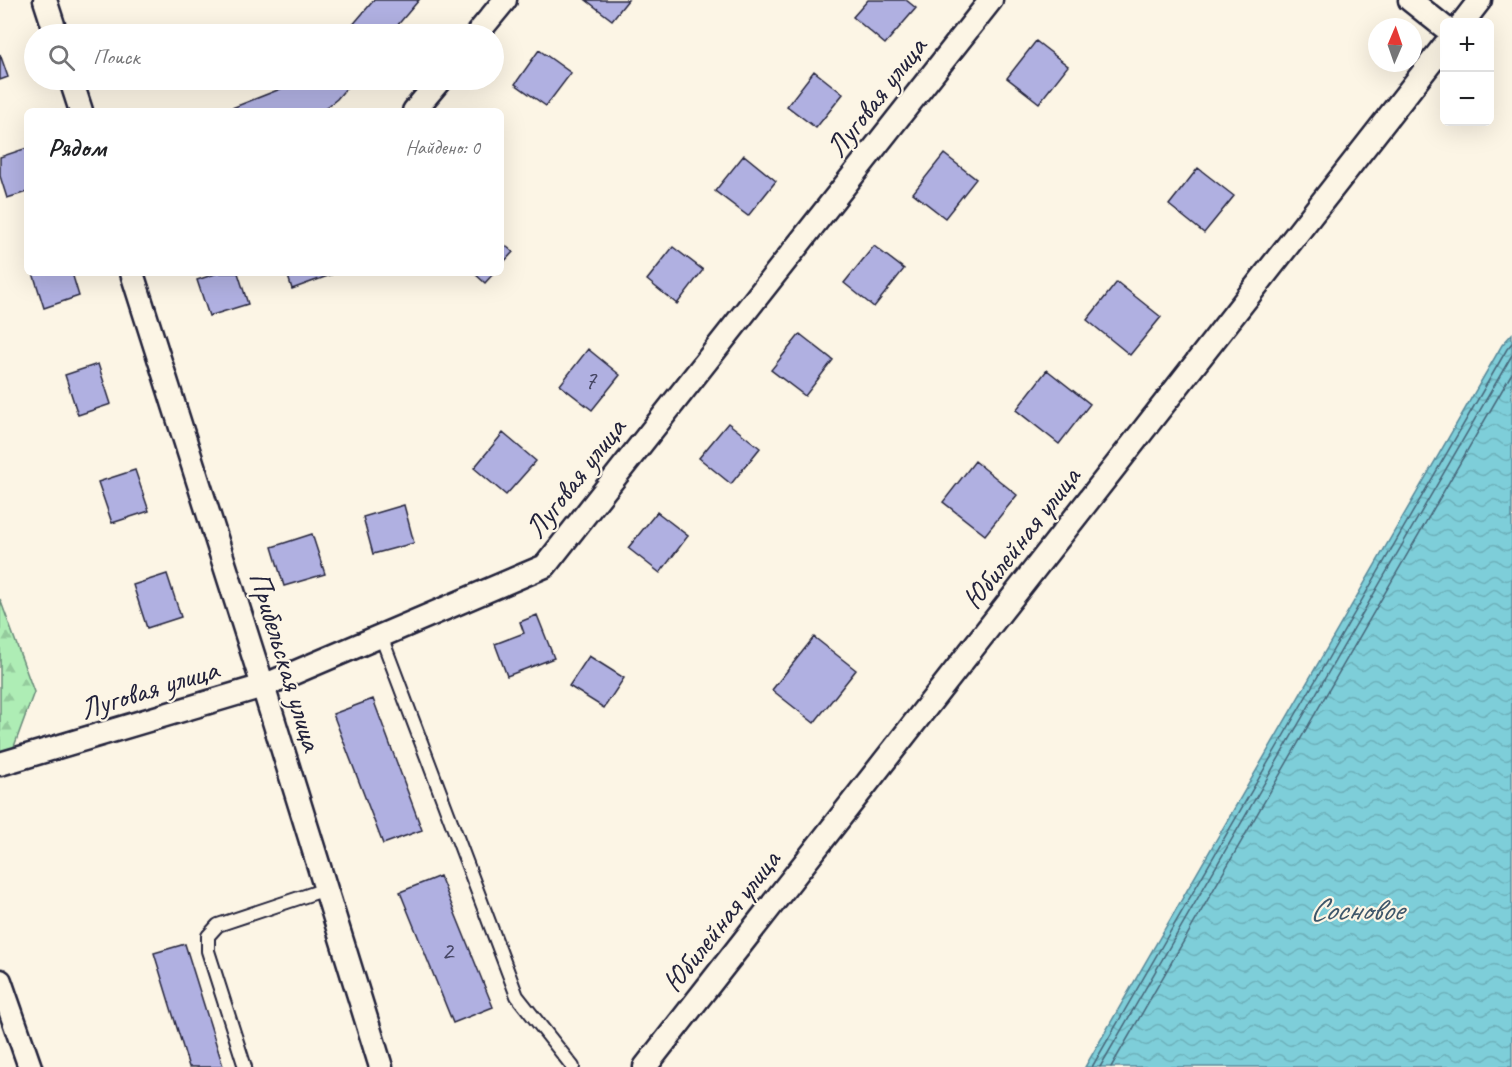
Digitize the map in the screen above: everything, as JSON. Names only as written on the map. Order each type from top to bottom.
[{"type":"street","points":[[45,0],[53,24]]},
{"type":"street","points":[[485,24],[505,0]]},
{"type":"street","name":"Луговая улица","points":[[0,764],[263,686],[544,566],[991,0]]},
{"type":"street","points":[[1410,0],[1440,24]]},
{"type":"street","points":[[1466,18],[1480,0]]},
{"type":"street","name":"Юбилейная улица","points":[[645,1067],[1440,51]]},
{"type":"street","points":[[74,90],[80,108]]},
{"type":"street","points":[[417,108],[432,90]]},
{"type":"street","name":"Прибельская улица","points":[[133,276],[381,1067]]},
{"type":"street","points":[[0,981],[30,1067]]},
{"type":"lane","points":[[381,636],[517,996],[573,1067]]},
{"type":"lane","points":[[245,1067],[208,951],[208,936],[218,924],[326,889]]},
{"type":"green space","points":[[0,599],[34,692],[8,763],[0,762]]},
{"type":"water","name":"Сосновое","points":[[1512,334],[1512,1067],[1085,1067],[1502,345]]},
{"type":"building","points":[[374,0],[419,0],[399,24],[354,24]]},
{"type":"building","points":[[586,0],[628,0],[612,20]]},
{"type":"building","points":[[868,0],[906,0],[916,8],[885,44],[853,17]]},
{"type":"building","points":[[1036,41],[1068,66],[1039,103],[1007,78]]},
{"type":"building","points":[[539,50],[571,73],[546,106],[515,84]]},
{"type":"building","points":[[0,54],[8,77],[0,80]]},
{"type":"building","points":[[814,71],[843,94],[816,128],[787,106]]},
{"type":"building","points":[[278,90],[345,90],[326,108],[232,108]]},
{"type":"building","points":[[24,149],[24,193],[7,198],[0,176],[0,157]]},
{"type":"building","points":[[944,154],[976,179],[945,218],[913,193]]},
{"type":"building","points":[[744,155],[776,181],[748,216],[715,191]]},
{"type":"building","points":[[1198,168],[1234,196],[1204,233],[1169,205]]},
{"type":"building","points":[[504,244],[513,252],[504,262]]},
{"type":"building","points":[[874,246],[904,269],[874,307],[844,283]]},
{"type":"building","points":[[673,247],[703,270],[677,304],[647,280]]},
{"type":"building","points":[[34,276],[73,276],[79,296],[44,308]]},
{"type":"building","points":[[209,276],[239,276],[248,304],[209,316],[197,280]]},
{"type":"building","points":[[288,276],[328,276],[292,289]]},
{"type":"building","points":[[477,276],[491,276],[485,283]]},
{"type":"building","points":[[1117,282],[1161,317],[1130,355],[1087,320]]},
{"type":"building","points":[[800,334],[833,360],[805,396],[771,370]]},
{"type":"building","points":[[588,349],[620,375],[592,410],[560,385]]},
{"type":"building","points":[[98,364],[111,404],[78,415],[65,375]]},
{"type":"building","points":[[1047,370],[1090,404],[1059,444],[1016,410]]},
{"type":"building","points":[[728,423],[760,448],[731,484],[699,458]]},
{"type":"building","points":[[503,433],[536,461],[506,495],[474,468]]},
{"type":"building","points":[[975,461],[1017,495],[985,535],[943,502]]},
{"type":"building","points":[[135,470],[149,511],[112,523],[98,482]]},
{"type":"building","points":[[404,505],[414,543],[373,554],[363,517]]},
{"type":"building","points":[[657,512],[688,536],[660,573],[628,548]]},
{"type":"building","points":[[312,534],[325,574],[284,586],[272,547]]},
{"type":"building","points":[[167,574],[181,617],[147,628],[133,585]]},
{"type":"building","points":[[537,615],[554,658],[507,676],[495,644],[524,633],[520,622]]},
{"type":"building","points":[[814,637],[856,670],[814,723],[772,690]]},
{"type":"building","points":[[589,656],[624,678],[604,708],[569,686]]},
{"type":"building","points":[[373,699],[422,830],[383,844],[333,714]]},
{"type":"building","points":[[440,876],[493,1007],[453,1023],[400,892]]},
{"type":"building","points":[[185,944],[222,1067],[189,1067],[154,953]]}]
